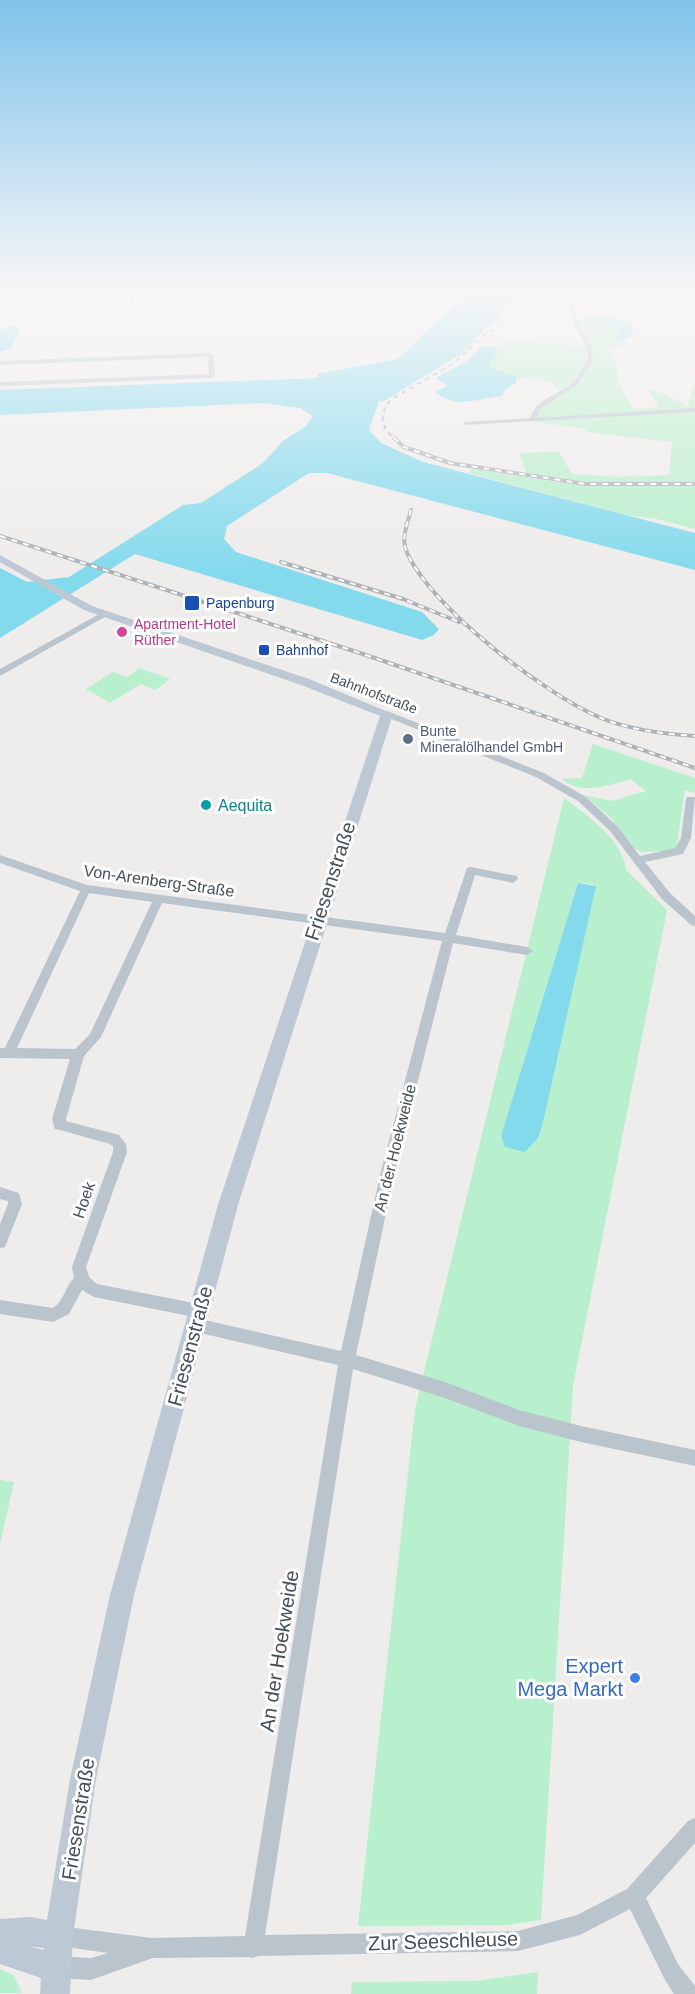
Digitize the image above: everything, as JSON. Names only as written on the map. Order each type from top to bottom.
[{"type":"street","points":[[533,419],[537,408],[575,384]]},
{"type":"street","points":[[466,424],[695,410]]},
{"type":"street","name":"Bahnhofstraße","points":[[0,558],[73,601],[304,682],[560,785],[582,799],[605,819],[666,896],[695,922]]},
{"type":"street","points":[[0,674],[106,614]]},
{"type":"street","name":"Friesenstraße","points":[[56,1981],[59,1936],[83,1779],[117,1617],[247,1142],[383,720],[387,714]]},
{"type":"street","points":[[637,860],[679,851],[686,838],[691,799]]},
{"type":"street","name":"Von-Arenberg-Straße","points":[[0,859],[86,889],[318,920]]},
{"type":"street","name":"An der Hoekweide","points":[[253,1948],[347,1360],[388,1171],[449,938],[471,872],[513,879]]},
{"type":"street","points":[[78,1054],[4,1054],[86,889]]},
{"type":"street","name":"Hoek","points":[[82,1281],[79,1267],[120,1152],[119,1144],[114,1138],[60,1125],[59,1119],[78,1054],[95,1037],[159,898]]},
{"type":"street","points":[[318,920],[527,951]]},
{"type":"street","points":[[0,1193],[14,1197],[15,1204],[0,1242]]},
{"type":"street","points":[[0,1307],[53,1315],[62,1313],[67,1307],[75,1285],[82,1281],[94,1290],[347,1360],[445,1390],[519,1418],[581,1434],[695,1458]]},
{"type":"street","name":"Zur Seeschleuse","points":[[59,1936],[152,1948],[253,1948],[518,1941],[580,1925],[634,1896],[685,1843],[695,1828]]},
{"type":"street","points":[[634,1896],[671,1971],[687,1994]]},
{"type":"street","points":[[0,1933],[31,1931],[59,1936]]},
{"type":"street","name":"Zur Seeschleuse","points":[[56,1981],[152,1948]]},
{"type":"street","points":[[0,1950],[28,1961],[56,1981]]},
{"type":"green space","points":[[554,384],[569,384],[560,391]]},
{"type":"green space","points":[[619,384],[633,409],[659,407],[648,390],[684,404],[687,408],[695,384],[695,483],[586,482],[527,475],[519,453],[559,452],[572,474],[622,477],[669,475],[672,442],[587,432],[585,429],[532,421],[539,409],[577,385]]},
{"type":"green space","points":[[473,469],[587,486],[695,486],[695,529],[653,518],[627,515],[468,473]]},
{"type":"green space","points":[[139,668],[170,679],[155,690],[141,684],[110,703],[86,689],[113,672],[128,677]]},
{"type":"green space","points":[[593,744],[695,778],[695,793],[685,790],[676,850],[641,852],[632,846],[610,817],[584,795],[612,801],[646,791],[631,779],[587,788],[578,787],[562,779],[582,778]]},
{"type":"green space","points":[[564,798],[611,838],[618,848],[626,870],[667,910],[573,1386],[541,1920],[507,1925],[358,1926],[415,1409]],"holes":[[[578,883],[593,884],[595,888],[538,1138],[501,1136]]]},
{"type":"green space","points":[[0,1480],[14,1482],[0,1544]]},
{"type":"green space","points":[[0,1969],[13,1975],[22,1993],[0,1993]]},
{"type":"green space","points":[[538,1972],[537,1994],[351,1994],[352,1982],[475,1981]]},
{"type":"water","points":[[158,384],[412,384],[384,401],[379,401],[369,430],[381,443],[423,462],[695,533],[695,570],[327,473],[309,473],[227,526],[224,539],[236,552],[422,612],[439,629],[434,635],[422,640],[135,554],[0,638],[0,568],[27,582],[69,577],[183,505],[201,503],[263,463],[283,441],[306,426],[313,416],[300,408],[264,403],[0,415],[0,390]]},
{"type":"water","points":[[444,384],[514,384],[505,389],[502,396],[467,402],[451,400],[435,392],[447,386]]},
{"type":"water","points":[[578,883],[596,886],[542,1127],[538,1138],[525,1152],[505,1147],[501,1136]]},
{"type":"railway","points":[[395,438],[384,426],[383,416],[386,406],[390,400],[418,384]]},
{"type":"railway","points":[[395,438],[404,447],[450,463],[586,484],[695,484]]},
{"type":"railway","points":[[411,510],[404,540],[406,550],[418,572],[438,597],[463,622],[521,670],[550,690],[601,718],[647,731],[695,736]]},
{"type":"railway","points":[[0,536],[363,654],[695,768]]},
{"type":"railway","points":[[281,562],[403,599],[459,622]]},
{"type":"place","name":"Papenburg","points":[[192,603]]},
{"type":"place","name":"Apartment-Hotel Rüther","points":[[122,632]]},
{"type":"place","name":"Bahnhof","points":[[264,650]]},
{"type":"place","name":"Bunte Mineralölhandel GmbH","points":[[408,739]]},
{"type":"place","name":"Aequita","points":[[206,805]]},
{"type":"place","name":"Expert Mega Markt","points":[[635,1678]]}]
